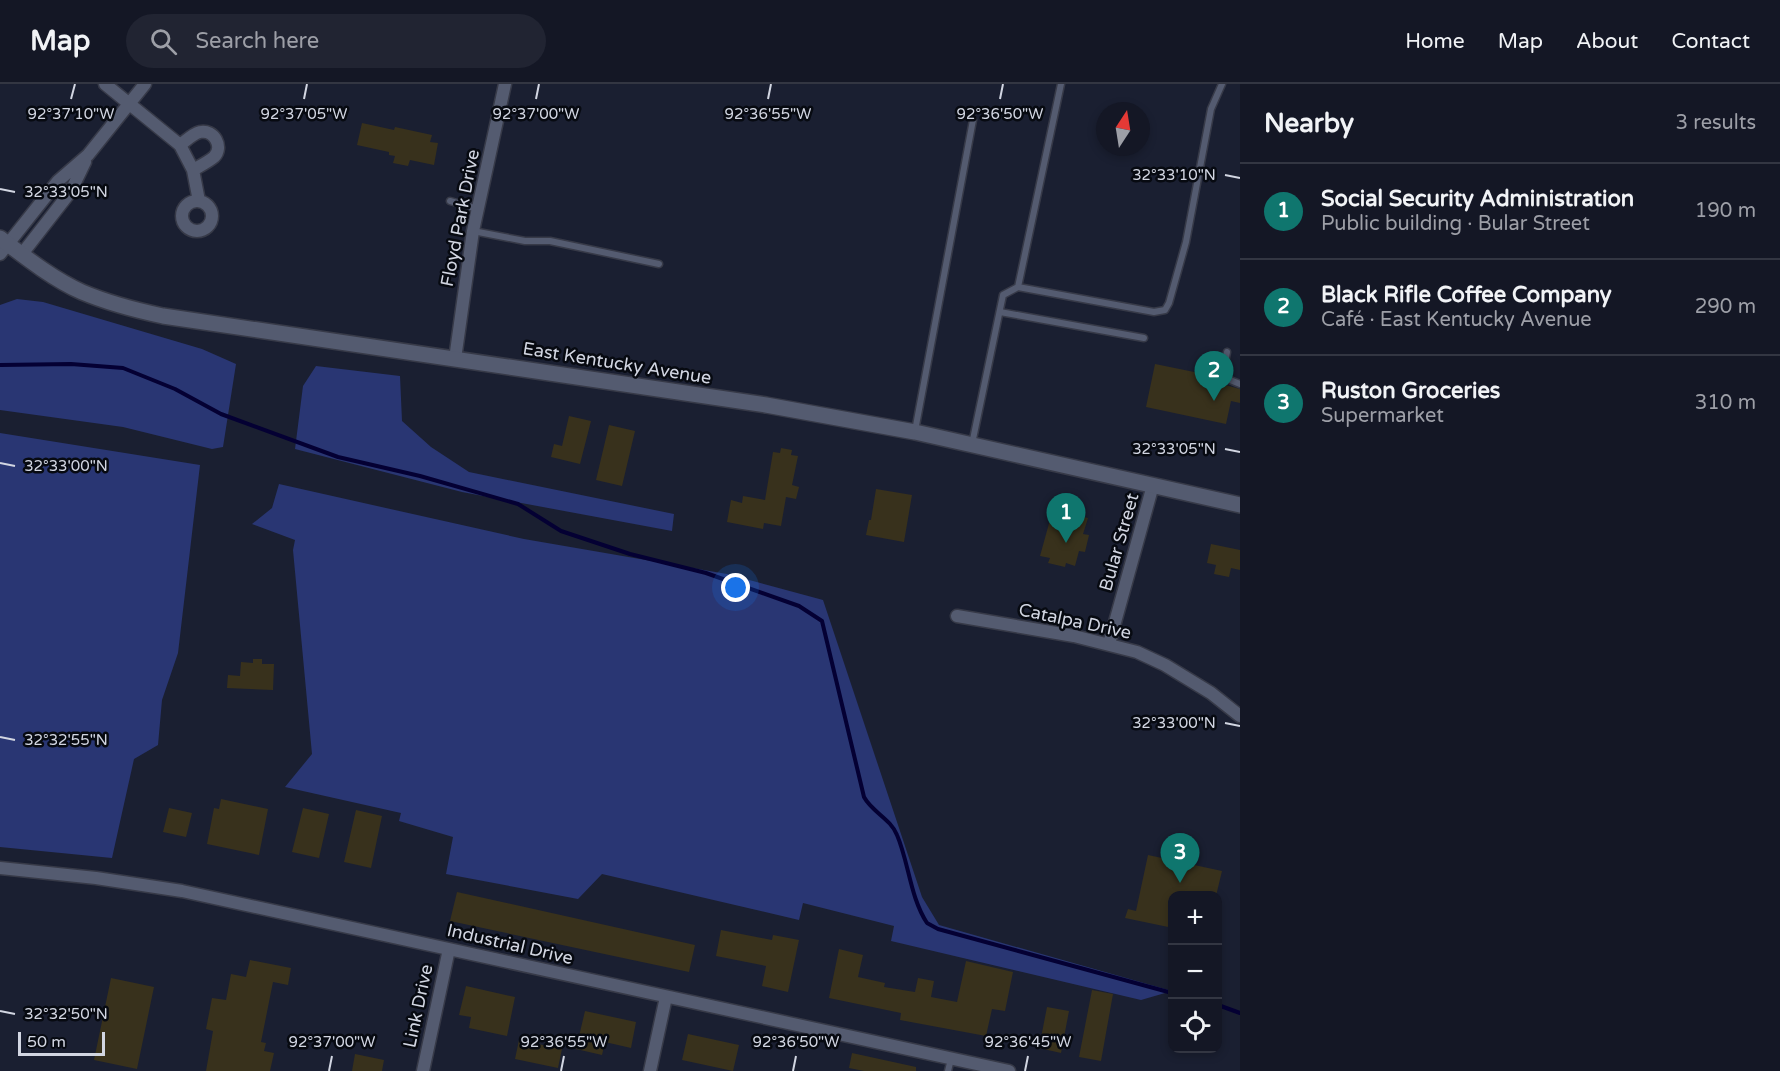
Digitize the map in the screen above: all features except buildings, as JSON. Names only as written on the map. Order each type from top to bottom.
[{"type":"street","points":[[105,84],[180,145],[193,170],[199,201]]},
{"type":"street","points":[[3,245],[58,182],[88,155],[145,84]]},
{"type":"street","name":"Floyd Park Drive","points":[[455,359],[473,231],[505,84]]},
{"type":"street","points":[[180,145],[198,132],[210,133],[218,142],[218,148],[212,159],[193,170]]},
{"type":"street","points":[[22,254],[71,191],[88,155]]},
{"type":"street","name":"East Kentucky Avenue","points":[[3,245],[22,254],[81,291],[126,308],[163,316],[766,405],[915,432],[1240,505]]},
{"type":"street","name":"Bular Street","points":[[1109,644],[1153,485]]},
{"type":"street","name":"Catalpa Drive","points":[[957,616],[1109,644],[1137,652],[1165,665],[1211,693],[1240,716]]},
{"type":"street","name":"Industrial Drive","points":[[0,868],[96,878],[182,891],[666,997],[950,1065],[1009,1071]]},
{"type":"street","name":"Link Drive","points":[[423,1071],[448,949]]},
{"type":"street","points":[[650,1071],[666,997]]},
{"type":"lane","points":[[1018,288],[1061,84]]},
{"type":"lane","points":[[972,445],[1003,295],[1018,288],[1154,312],[1165,310],[1186,242],[1211,109],[1222,84]]},
{"type":"lane","points":[[915,432],[973,120]]},
{"type":"lane","points":[[450,201],[478,209]]},
{"type":"lane","points":[[473,231],[525,241],[550,241],[659,264]]},
{"type":"lane","points":[[1000,312],[1144,338]]},
{"type":"lane","points":[[1227,352],[1224,368],[1226,378],[1240,384]]},
{"type":"shaded area","points":[[17,299],[43,302],[202,349],[236,364],[223,447],[212,449],[123,427],[0,410],[0,305]]},
{"type":"shaded area","points":[[316,366],[400,376],[402,421],[431,447],[469,472],[674,514],[672,531],[462,492],[295,449],[303,386]]},
{"type":"shaded area","points":[[0,433],[200,465],[178,653],[162,700],[158,745],[134,759],[112,858],[0,847]]},
{"type":"shaded area","points":[[279,484],[524,539],[727,574],[823,600],[922,897],[939,925],[1168,990],[1168,992],[1141,1000],[891,941],[894,926],[803,903],[799,920],[602,874],[578,899],[446,874],[453,837],[399,821],[401,813],[285,787],[312,754],[293,550],[295,540],[252,524],[272,508]]},
{"type":"waterway","points":[[0,365],[71,364],[123,368],[175,389],[221,414],[338,457],[420,476],[518,504],[561,531],[630,554],[706,573],[799,606],[822,621],[864,797],[894,829],[913,891],[927,923],[938,929],[1168,992]]},
{"type":"waterway","points":[[1222,1006],[1240,1013]]},
{"type":"place","name":"Black Rifle Coffee Company","points":[[1214,401]]},
{"type":"place","name":"Social Security Administration","points":[[1066,543]]},
{"type":"place","name":"Ruston Groceries","points":[[1180,883]]}]
